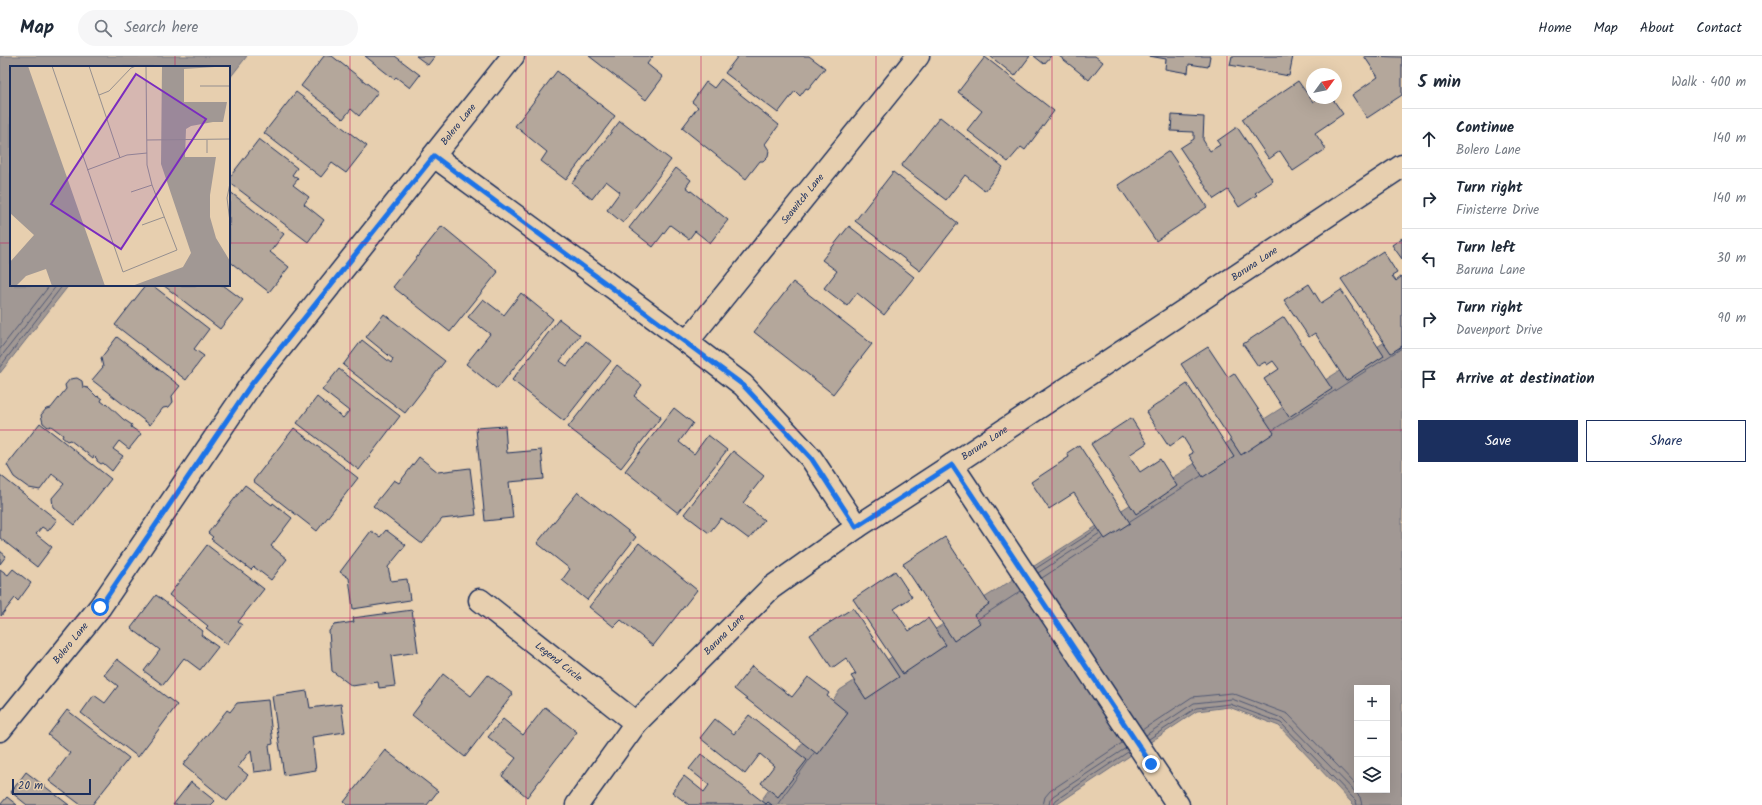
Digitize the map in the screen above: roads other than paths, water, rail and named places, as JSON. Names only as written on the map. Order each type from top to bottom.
[{"type":"street","name":"Bolero Lane","points":[[0,730],[100,607],[250,386],[512,56]]},
{"type":"street","name":"Seawitch Lane","points":[[687,342],[918,56]]},
{"type":"street","points":[[434,156],[687,342],[743,385],[811,458],[856,527]]},
{"type":"street","name":"Baruna Lane","points":[[577,805],[636,723],[771,588],[856,527],[952,465],[1402,166]]},
{"type":"street","points":[[952,465],[1178,805]]},
{"type":"street","name":"Legend Circle","points":[[480,600],[636,723]]},
{"type":"water","points":[[0,56],[247,56],[230,78],[230,66],[10,66],[10,286],[68,286],[0,373]]},
{"type":"water","points":[[1402,331],[1402,805],[1354,805],[1279,726],[1229,707],[1197,711],[1056,805],[758,805],[840,690]]}]
